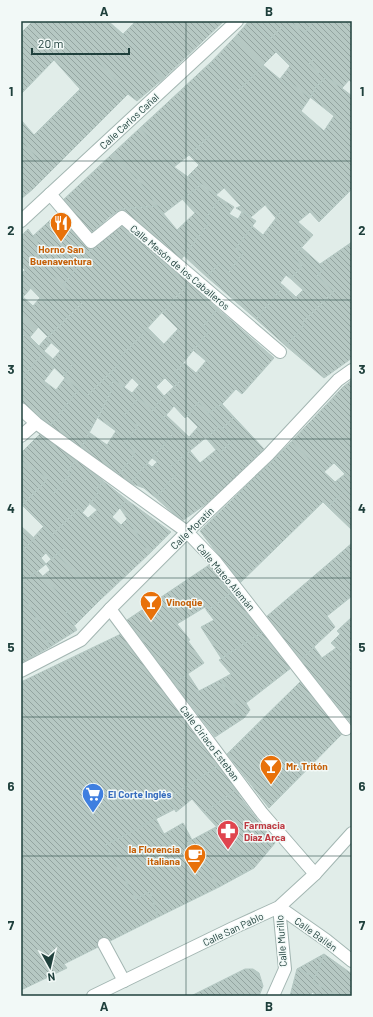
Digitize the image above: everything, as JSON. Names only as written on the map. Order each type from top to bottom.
[{"type":"street","name":"Calle Carlos Cañal","points":[[21,221],[237,21]]},
{"type":"street","name":"Calle Mesón de los Caballeros","points":[[50,194],[91,242],[122,217],[280,352]]},
{"type":"street","name":"Calle Moratín","points":[[21,671],[81,640],[187,532],[268,456],[338,380],[352,370]]},
{"type":"street","name":"Calle Mateo Alemán","points":[[21,409],[36,423],[187,532],[215,560],[346,729]]},
{"type":"street","points":[[21,436],[36,423]]},
{"type":"street","name":"Calle Ciriaco Esteban","points":[[110,609],[262,813],[315,874]]},
{"type":"street","name":"Calle San Pablo","points":[[94,996],[233,928],[279,908],[315,874],[352,833]]},
{"type":"street","name":"Calle Bailén","points":[[279,908],[326,940],[352,962]]},
{"type":"street","name":"Calle Murillo","points":[[273,996],[285,969],[279,908]]},
{"type":"street","points":[[104,944],[124,981]]},
{"type":"building","points":[[33,21],[62,21],[128,94],[49,173],[21,139],[21,120],[34,135],[80,89],[54,60],[21,94],[21,33]]},
{"type":"building","points":[[62,21],[108,21],[123,34],[163,79],[137,101],[128,94]]},
{"type":"building","points":[[136,21],[224,21],[163,79],[123,34]]},
{"type":"building","points":[[249,21],[251,21],[270,39],[282,27],[314,59],[309,64],[319,73],[320,72],[326,76],[319,85],[318,84],[310,98],[290,82],[287,85],[280,79],[290,66],[276,52],[263,65],[235,37]]},
{"type":"building","points":[[251,21],[289,21],[305,33],[314,21],[352,21],[352,83],[349,80],[342,88],[320,72],[319,73],[309,64],[314,59],[282,27],[270,39]]},
{"type":"building","points":[[289,21],[314,21],[305,33]]},
{"type":"building","points":[[235,37],[263,65],[238,91],[211,62]]},
{"type":"building","points":[[211,62],[238,91],[263,65],[287,85],[290,82],[310,98],[301,111],[324,131],[334,116],[310,97],[318,84],[319,85],[326,76],[352,96],[352,189],[319,222],[310,212],[298,222],[283,209],[276,218],[265,205],[251,217],[236,208],[241,206],[224,188],[216,195],[189,175],[199,165],[189,155],[213,133],[195,115],[186,124],[166,104]]},
{"type":"building","points":[[166,104],[186,124],[195,115],[213,133],[174,167],[140,128]]},
{"type":"building","points":[[140,128],[174,167],[188,177],[189,175],[201,185],[163,214],[137,178],[112,154]]},
{"type":"building","points":[[21,139],[49,173],[21,199]]},
{"type":"building","points":[[112,154],[137,178],[157,206],[121,209],[108,218],[90,235],[62,201]]},
{"type":"building","points":[[201,185],[220,198],[204,221],[208,224],[180,261],[154,236],[121,209],[157,206],[177,230],[195,213],[182,199]]},
{"type":"building","points":[[220,198],[234,207],[229,214],[238,219],[242,212],[256,221],[236,248],[243,253],[229,272],[219,263],[207,277],[184,256],[208,224],[204,221]]},
{"type":"building","points":[[283,209],[313,235],[292,258],[302,266],[291,279],[286,275],[280,283],[284,286],[256,319],[207,277],[219,263],[229,272],[243,253],[236,248],[252,226],[263,235]]},
{"type":"building","name":"Horno San Buenaventura","points":[[59,212],[91,250],[63,285],[38,263],[46,254],[33,236]]},
{"type":"building","points":[[122,225],[189,283],[118,360],[121,363],[87,396],[63,376],[74,363],[46,338],[83,302],[63,285],[91,250]]},
{"type":"building","points":[[28,229],[46,254],[38,263],[83,302],[66,319],[40,298],[21,278],[21,274],[25,270],[21,266],[21,236]]},
{"type":"building","points":[[352,242],[352,358],[324,378],[286,346],[305,324],[303,322],[334,291],[317,276],[324,268],[320,264]]},
{"type":"building","points":[[302,248],[324,268],[317,276],[334,291],[303,322],[305,324],[286,346],[256,319],[284,286],[296,297],[303,290],[291,279],[302,266],[292,258]]},
{"type":"building","points":[[21,278],[31,288],[23,297],[33,306],[40,298],[66,319],[48,337],[38,327],[36,330],[21,315]]},
{"type":"building","points":[[189,283],[218,309],[203,326],[209,331],[174,374],[180,381],[174,387],[165,378],[156,387],[164,396],[153,410],[132,393],[139,385],[132,378],[124,387],[114,380],[116,378],[111,372],[121,363],[118,360],[148,328],[164,344],[178,329],[162,313]]},
{"type":"building","points":[[218,309],[274,358],[242,394],[236,389],[222,404],[208,413],[199,402],[185,418],[174,406],[161,421],[151,412],[164,396],[180,381],[174,374],[184,363],[196,373],[206,361],[193,350],[209,331],[203,326]]},
{"type":"building","points":[[21,315],[36,330],[30,337],[26,333],[21,338]]},
{"type":"building","points":[[26,333],[39,346],[46,338],[51,343],[44,351],[53,359],[60,351],[74,363],[63,376],[41,355],[21,380],[21,338]]},
{"type":"building","points":[[41,355],[54,368],[44,381],[56,390],[65,378],[79,389],[50,426],[21,403],[21,380]]},
{"type":"building","points":[[111,372],[116,378],[109,387],[112,390],[81,448],[50,426],[79,389],[87,396]]},
{"type":"building","points":[[114,380],[139,398],[123,416],[138,426],[124,444],[135,453],[119,475],[81,448],[90,433],[107,445],[116,431],[98,418],[112,390],[109,387]]},
{"type":"building","points":[[352,380],[352,497],[335,482],[345,474],[334,463],[324,472],[291,442],[343,387]]},
{"type":"building","points":[[139,398],[153,410],[151,412],[174,433],[130,483],[119,475],[135,453],[124,444],[138,426],[123,416]]},
{"type":"building","points":[[199,402],[220,426],[169,468],[176,474],[156,498],[144,488],[130,483],[147,463],[152,467],[157,462],[152,458],[174,433],[161,421],[166,415],[189,437],[198,427],[187,416]]},
{"type":"building","points":[[222,404],[234,417],[222,429],[208,413]]},
{"type":"building","points":[[234,417],[264,449],[238,476],[218,454],[233,441],[222,429]]},
{"type":"building","points":[[220,426],[233,441],[218,454],[238,476],[206,504],[182,521],[156,498],[176,474],[169,468],[190,451],[200,463],[216,450],[206,438]]},
{"type":"building","points":[[42,432],[77,458],[68,470],[72,472],[54,493],[44,483],[47,479],[34,468],[32,470],[21,460],[21,453]]},
{"type":"building","points":[[291,442],[344,490],[328,507],[323,502],[240,583],[200,531]]},
{"type":"building","points":[[77,458],[103,481],[96,490],[99,492],[82,513],[78,509],[52,535],[22,505],[44,483],[54,493],[72,472],[68,470]]},
{"type":"building","points":[[21,460],[32,470],[34,468],[47,479],[22,505],[21,504]]},
{"type":"building","points":[[103,481],[127,500],[112,517],[121,525],[127,519],[150,553],[100,600],[57,554],[65,548],[52,535],[78,509],[88,518],[97,510],[90,504],[99,492],[96,490]]},
{"type":"building","points":[[344,490],[352,497],[352,530],[328,507]]},
{"type":"building","points":[[127,500],[171,532],[150,553],[120,508]]},
{"type":"building","points":[[21,526],[35,539],[21,551]]},
{"type":"building","points":[[44,526],[65,548],[51,559],[46,553],[41,558],[46,564],[35,573],[21,557],[21,551],[35,539],[33,538]]},
{"type":"building","points":[[352,543],[352,583],[342,574],[340,577],[328,564]]},
{"type":"building","points":[[57,554],[100,600],[75,625],[66,613],[72,609],[43,576],[50,570],[46,564]]},
{"type":"building","points":[[21,557],[35,573],[21,583]]},
{"type":"building","points":[[328,564],[340,577],[342,574],[347,580],[350,580],[352,583],[352,596],[327,616],[335,627],[300,660],[266,617]]},
{"type":"building","points":[[209,565],[231,593],[207,611],[205,607],[177,624],[190,640],[188,641],[204,663],[174,683],[127,620]]},
{"type":"building","points":[[38,571],[72,609],[66,613],[77,630],[50,647],[34,613],[21,591],[21,583]]},
{"type":"building","points":[[21,591],[34,613],[50,647],[21,663]]},
{"type":"building","points":[[231,593],[263,632],[221,658],[201,627],[214,620],[207,611]]},
{"type":"building","points":[[352,617],[352,651],[349,654],[352,659],[351,723],[300,660],[314,647],[322,658],[336,648],[331,643],[340,634],[337,631]]},
{"type":"building","points":[[263,632],[291,668],[246,703],[250,710],[244,718],[220,680],[231,674],[219,660]]},
{"type":"building","name":"El Corte Inglés","points":[[121,634],[220,765],[168,798],[175,809],[105,845],[136,899],[150,892],[158,917],[64,964],[67,968],[21,990],[21,682]]},
{"type":"building","points":[[188,674],[199,691],[220,680],[244,718],[215,737],[174,683]]},
{"type":"building","points":[[301,681],[342,734],[269,808],[227,754]]},
{"type":"building","points":[[220,765],[238,788],[204,813],[192,799],[176,812],[168,798]]},
{"type":"building","points":[[238,788],[241,792],[238,794],[275,843],[254,868],[204,813]]},
{"type":"building","points":[[156,819],[164,834],[183,823],[192,840],[188,842],[219,887],[158,917],[150,892],[136,899],[105,845]]},
{"type":"building","points":[[216,827],[254,868],[219,887],[188,842]]},
{"type":"building","points":[[324,954],[352,974],[352,996],[338,996],[313,982]]},
{"type":"building","points":[[324,954],[315,977],[297,969]]},
{"type":"building","points":[[245,969],[253,969],[259,973],[263,986],[259,996],[191,996]]},
{"type":"building","points":[[297,969],[315,977],[313,982],[334,994],[333,996],[318,996],[312,992],[310,996],[290,996]]},
{"type":"place","name":"Horno San Buenaventura","points":[[61,242]]},
{"type":"place","name":"Vinoqüe","points":[[151,622]]},
{"type":"place","name":"Mr. Tritón","points":[[271,786]]},
{"type":"place","name":"El Corte Inglés","points":[[93,814]]},
{"type":"place","name":"Farmacia Díaz Arca","points":[[228,850]]},
{"type":"place","name":"la Florencia italiana","points":[[195,874]]}]
